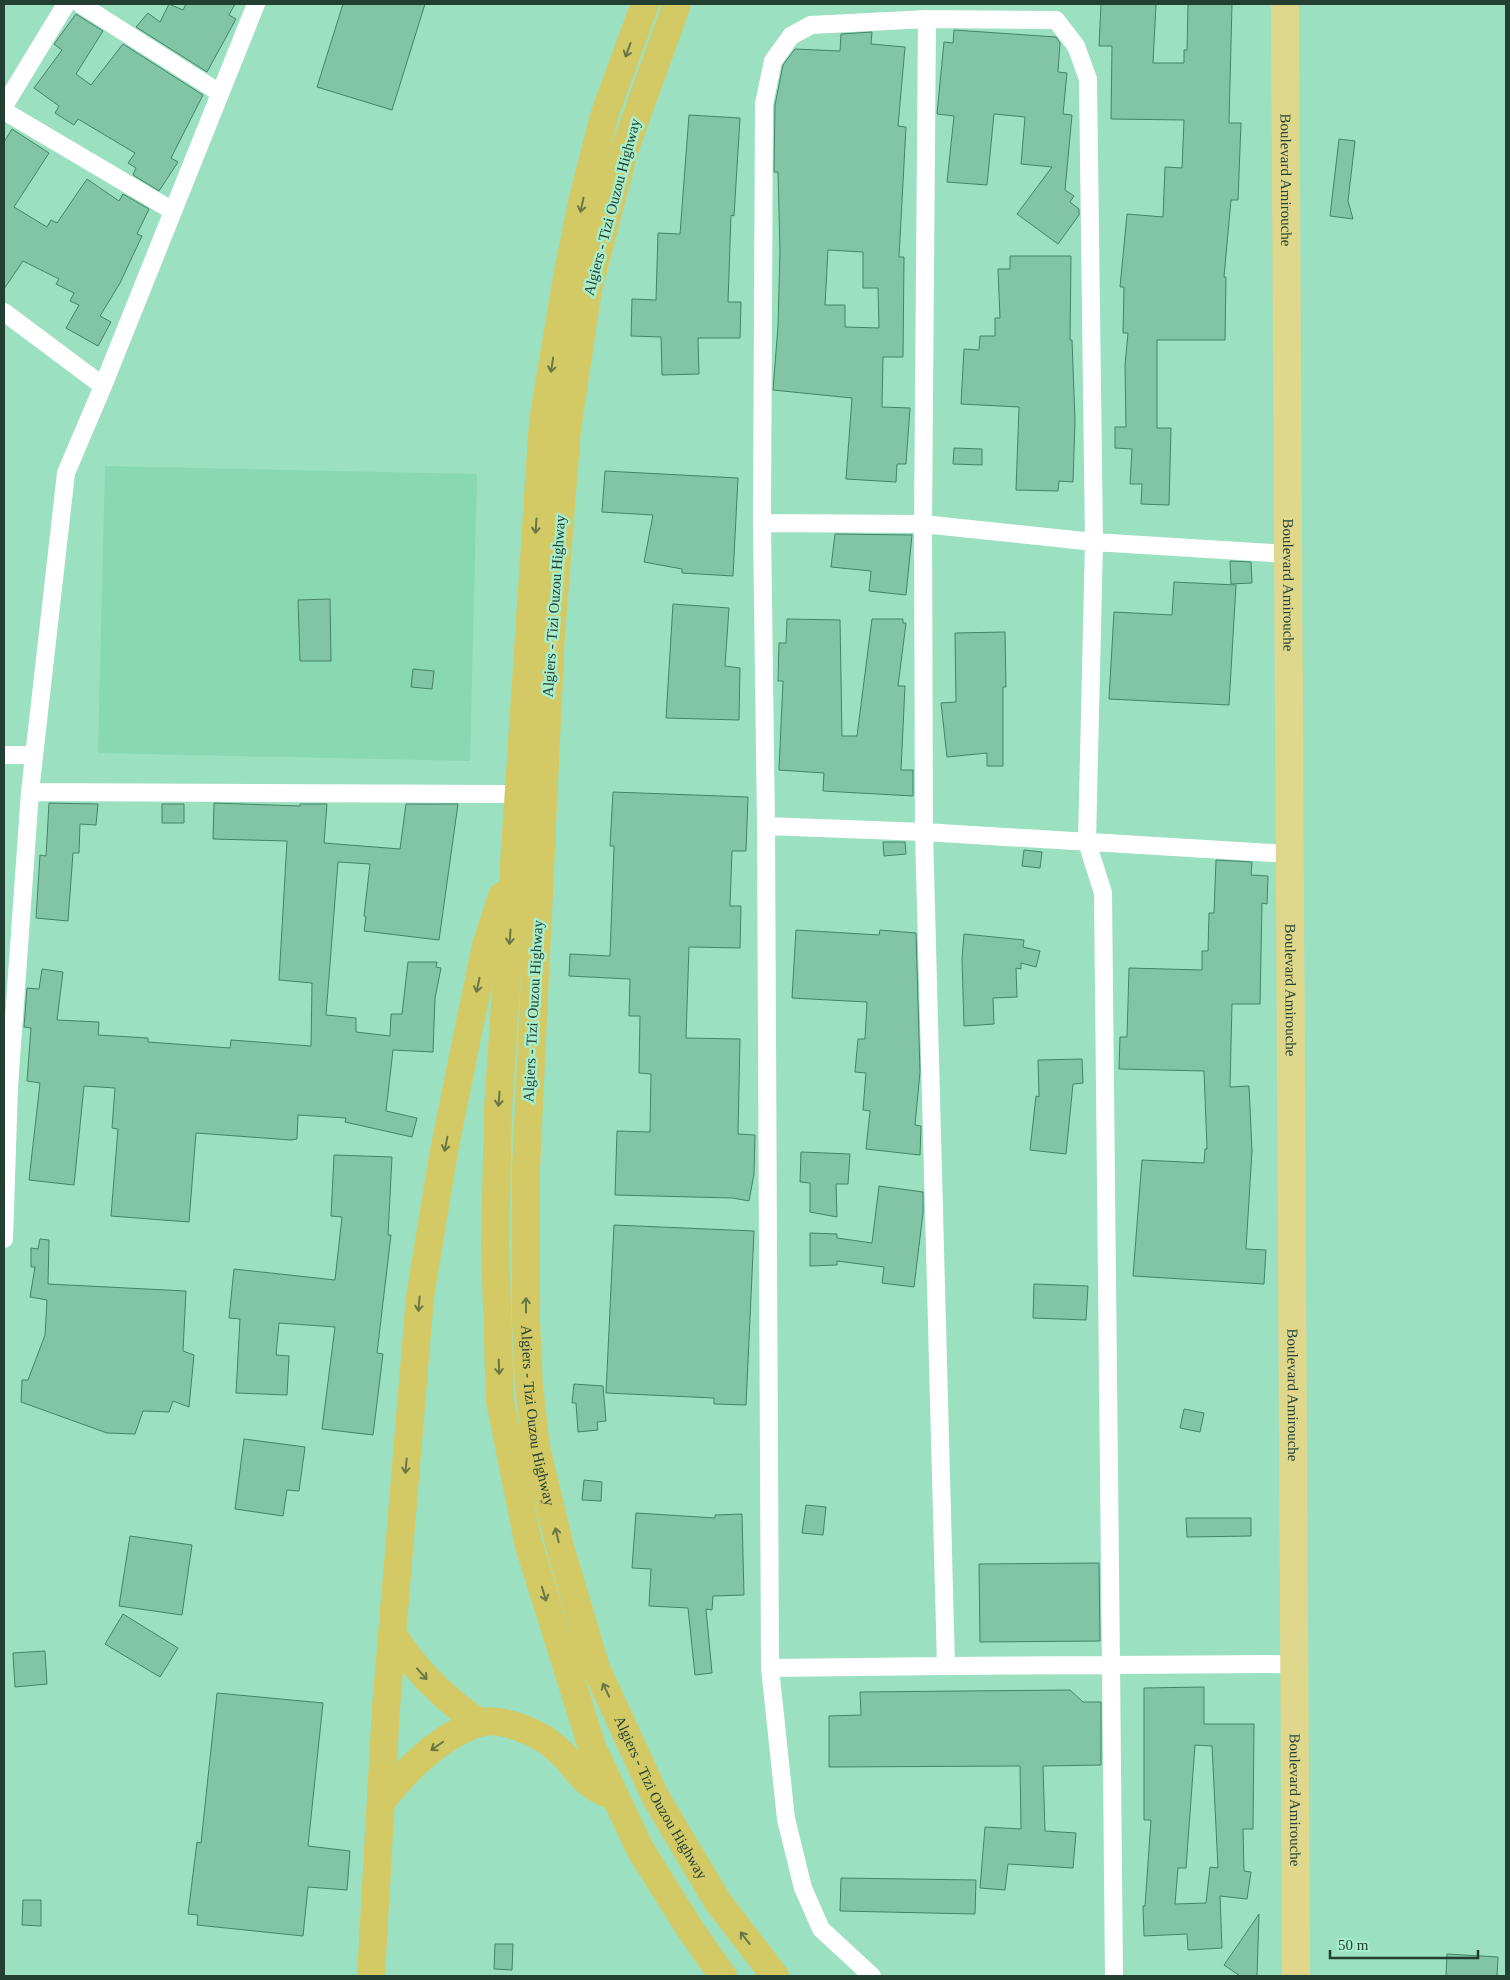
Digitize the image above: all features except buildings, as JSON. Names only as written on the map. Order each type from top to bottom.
[{"type":"highway","name":"Algiers - Tizi Ouzou Highway","points":[[645,4],[604,113],[583,198],[568,272],[543,421],[498,1111],[494,1246],[500,1400],[529,1546],[592,1748],[613,1796],[640,1849],[690,1929],[723,1976]]},
{"type":"highway","name":"Algiers - Tizi Ouzou Highway","points":[[677,4],[624,151],[588,289],[567,430],[551,634],[526,1169],[526,1320],[529,1386],[536,1448],[560,1547],[596,1668],[656,1798],[718,1902],[774,1976]]},
{"type":"highway","points":[[371,1976],[393,1635],[420,1297],[444,1151],[486,946],[516,854]]},
{"type":"highway","points":[[393,1635],[431,1684],[451,1703],[480,1723],[516,1727],[542,1736],[557,1748],[589,1785],[613,1796]]},
{"type":"highway","points":[[382,1802],[397,1782],[435,1748],[480,1723]]},
{"type":"main road","name":"Boulevard Amirouche","points":[[1285,4],[1296,1976]]},
{"type":"street","points":[[4,106],[66,4]]},
{"type":"street","points":[[80,4],[220,93]]},
{"type":"street","points":[[4,1239],[9,1087],[30,792],[66,473],[103,386],[256,4]]},
{"type":"street","points":[[927,19],[923,524],[924,832],[946,1666]]},
{"type":"street","points":[[872,1976],[821,1929],[803,1888],[786,1819],[770,1668],[766,826],[762,523],[764,104],[773,61],[791,36],[811,25],[927,19],[1056,20],[1076,46],[1088,79],[1094,542],[1087,842],[1103,893],[1114,1976]]},
{"type":"street","points":[[4,111],[173,211]]},
{"type":"street","points":[[4,312],[103,386]]},
{"type":"street","points":[[762,523],[923,524],[1094,542],[1288,554]]},
{"type":"street","points":[[4,755],[34,755]]},
{"type":"street","points":[[30,792],[519,794]]},
{"type":"street","points":[[766,826],[924,832],[1290,854]]},
{"type":"street","points":[[770,1668],[1294,1664]]},
{"type":"shaded area","points":[[105,466],[477,474],[470,761],[98,753]]}]
